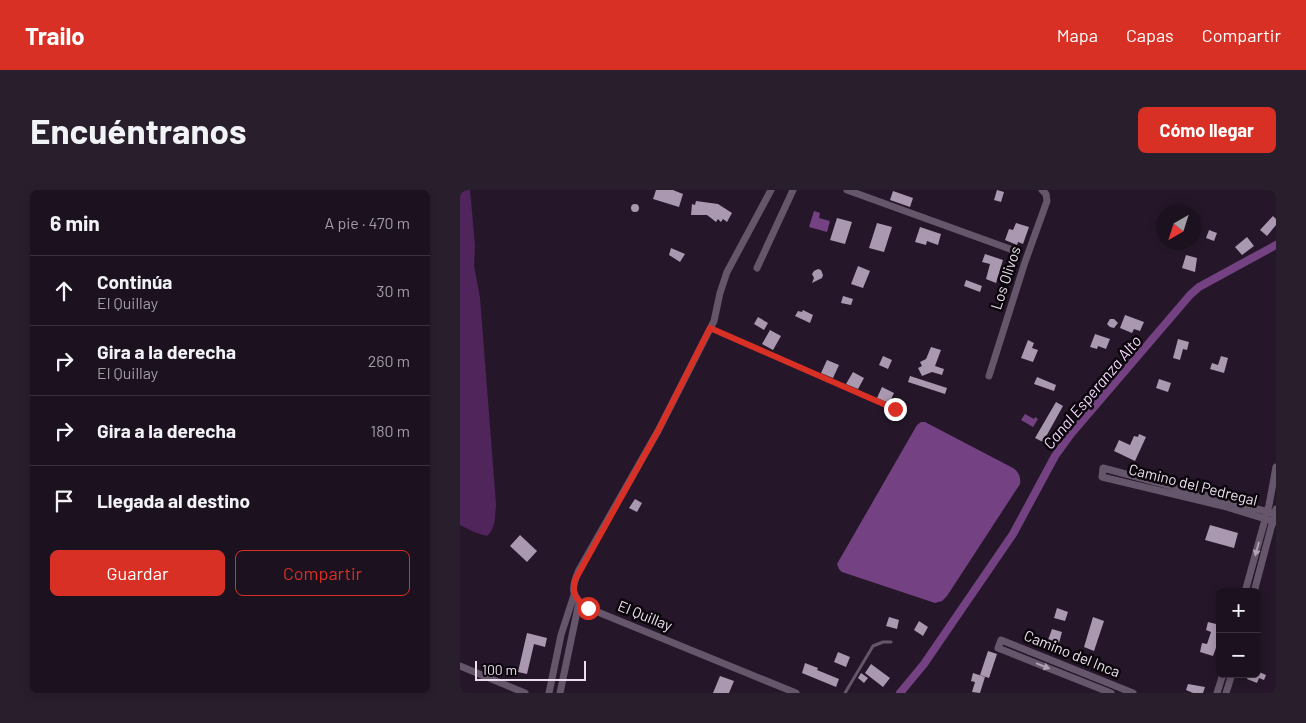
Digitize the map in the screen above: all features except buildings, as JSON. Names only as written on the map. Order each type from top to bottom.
[{"type":"street","points":[[548,693],[561,635],[574,595],[573,586],[579,570],[658,431],[710,328],[717,313],[720,293],[727,272],[769,190]]},
{"type":"street","points":[[757,268],[793,190]]},
{"type":"street","points":[[847,190],[1010,248]]},
{"type":"street","name":"Los Olivos","points":[[989,376],[1025,262],[1047,201],[1046,194],[1042,190]]},
{"type":"street","points":[[1246,588],[1266,515],[1276,467]]},
{"type":"street","name":"Camino del Pedregal","points":[[1266,515],[1104,468],[1102,476],[1266,515],[1275,516]]},
{"type":"street","points":[[1255,588],[1275,516]]},
{"type":"street","name":"El Quillay","points":[[574,595],[579,602],[601,613],[796,693]]},
{"type":"street","points":[[560,693],[579,602]]},
{"type":"street","name":"Camino del Inca","points":[[1111,693],[998,648],[1001,640],[1132,693]]},
{"type":"street","points":[[460,666],[526,693]]},
{"type":"street","points":[[1217,693],[1221,678]]},
{"type":"street","points":[[1226,693],[1231,678]]},
{"type":"lane","points":[[710,328],[895,409]]},
{"type":"lane","points":[[845,693],[873,646],[882,642],[891,642]]},
{"type":"shaded area","points":[[460,190],[470,190],[475,245],[474,266],[480,298],[496,504],[494,526],[487,536],[460,525]]},
{"type":"shaded area","points":[[814,211],[820,213],[819,218],[830,221],[827,232],[809,227]]},
{"type":"shaded area","points":[[1025,414],[1038,419],[1033,427],[1021,420]]},
{"type":"shaded area","points":[[925,422],[1013,468],[1018,473],[1020,479],[1020,484],[947,596],[942,601],[935,603],[842,572],[837,564],[917,425]]},
{"type":"waterway","name":"Canal Esperanza Alto","points":[[900,693],[924,664],[1013,534],[1055,456],[1071,434],[1190,295],[1199,287],[1276,245]]},
{"type":"route","points":[[588,608],[579,602],[573,591],[579,570],[658,431],[710,328],[895,409]]}]
